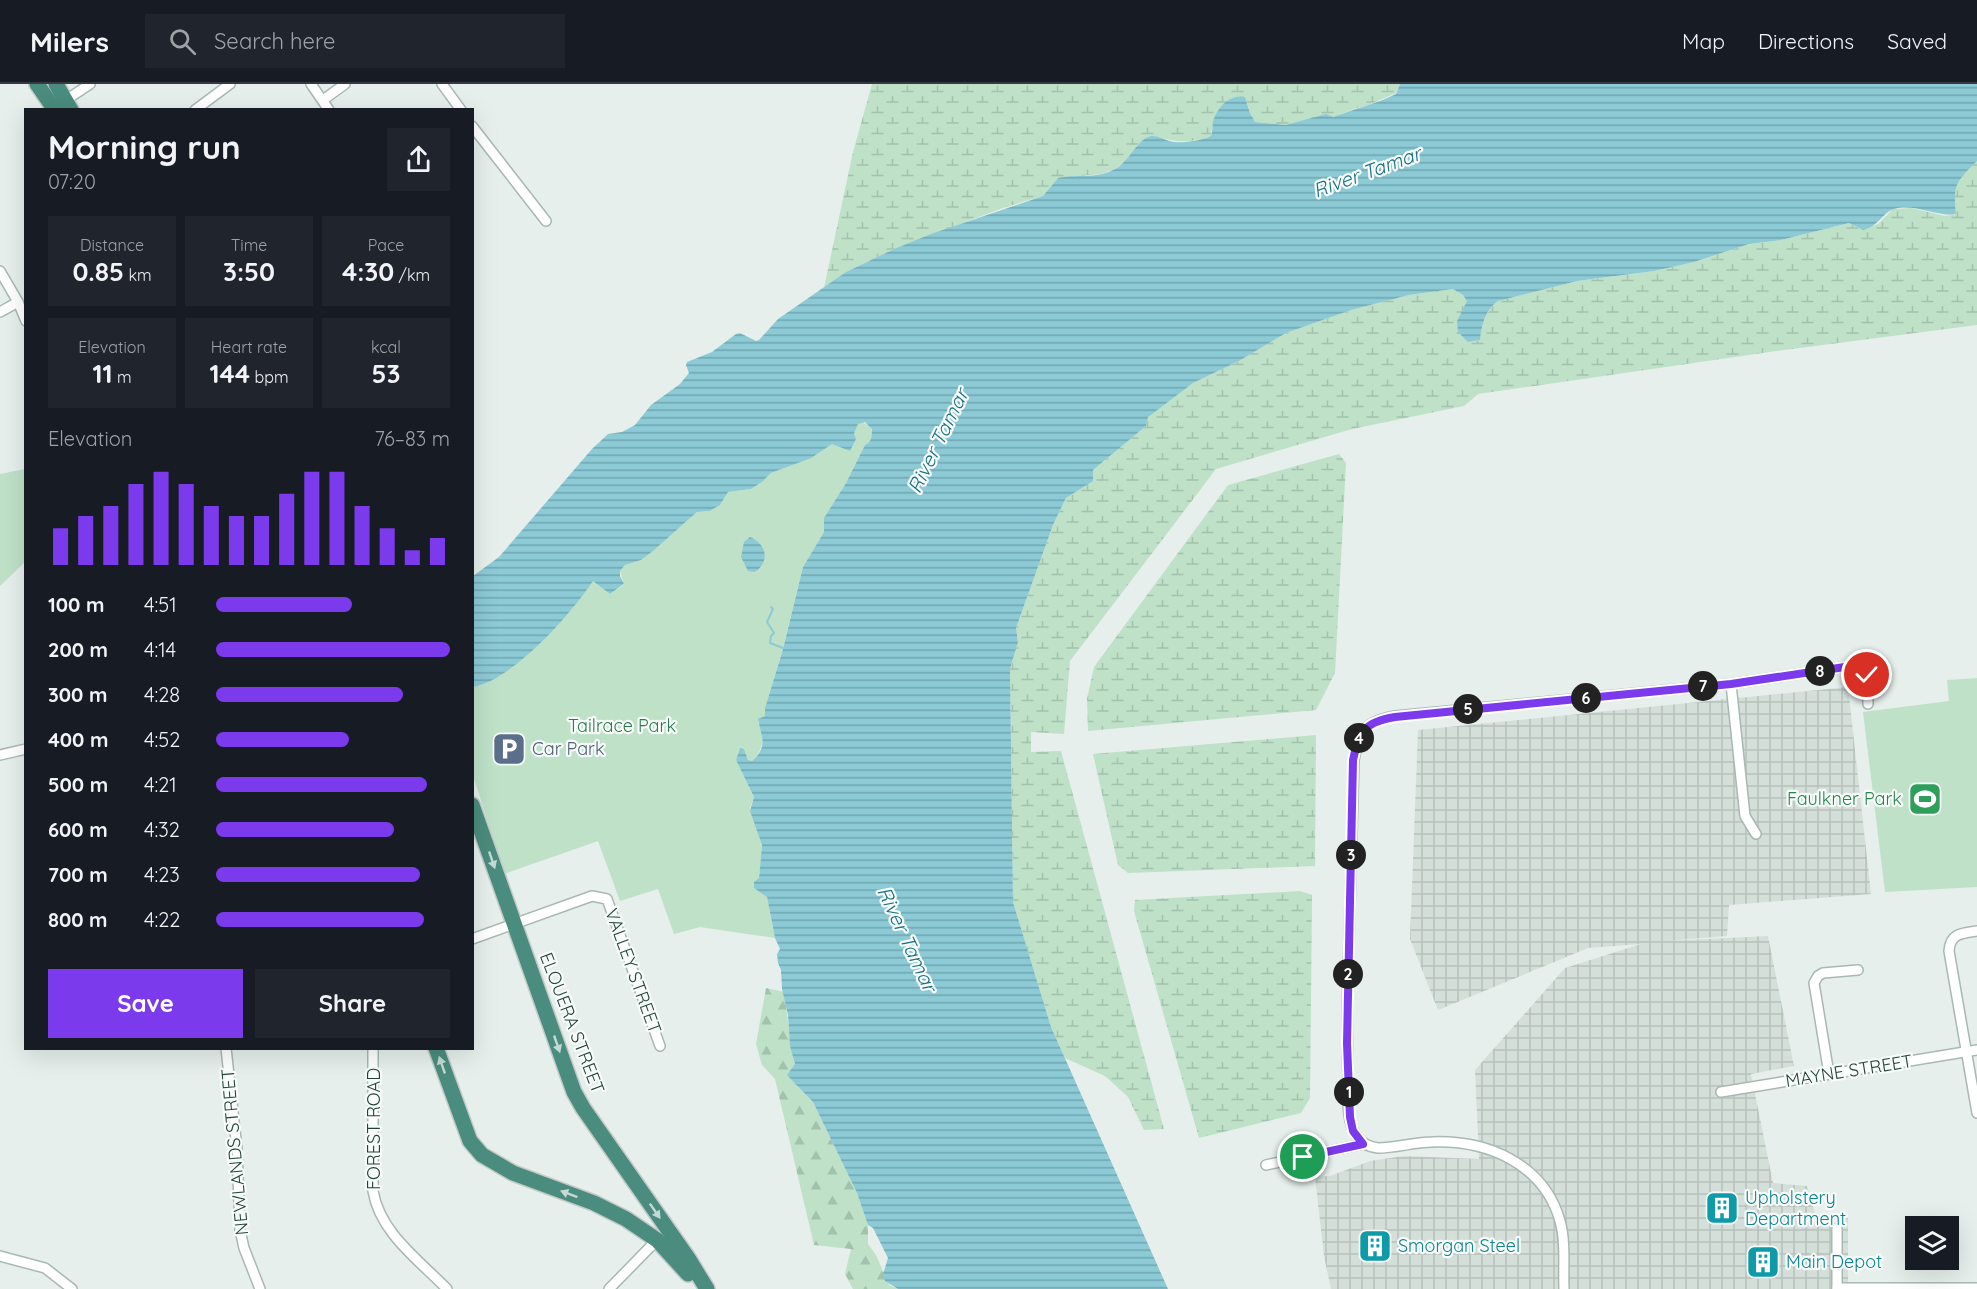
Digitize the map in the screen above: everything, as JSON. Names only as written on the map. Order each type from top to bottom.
[{"type":"highway","points":[[37,84],[64,106]]},
{"type":"highway","points":[[56,84],[64,106]]},
{"type":"highway","name":"ELOUERA STREET","points":[[474,811],[574,1092],[664,1238]]},
{"type":"highway","points":[[437,1050],[470,1141],[482,1155],[513,1173],[610,1210],[664,1238],[707,1289]]},
{"type":"highway","points":[[664,1238],[698,1289]]},
{"type":"street","points":[[64,106],[90,84]]},
{"type":"street","points":[[198,108],[231,84]]},
{"type":"street","points":[[311,84],[328,108]]},
{"type":"street","points":[[323,100],[345,84]]},
{"type":"street","points":[[442,84],[460,108]]},
{"type":"street","points":[[474,129],[546,221]]},
{"type":"street","points":[[0,271],[24,316]]},
{"type":"street","points":[[0,312],[18,302]]},
{"type":"street","points":[[1363,1144],[1353,1131],[1350,1117],[1347,1043],[1353,760],[1357,741],[1366,727],[1384,718],[1731,684],[1858,665],[1862,666],[1867,675],[1868,704]]},
{"type":"street","points":[[1731,684],[1745,816],[1756,834]]},
{"type":"street","points":[[0,755],[24,749]]},
{"type":"street","name":"VALLEY STREET","points":[[514,923],[592,896],[603,897],[610,903],[660,1046]]},
{"type":"street","points":[[474,938],[514,923]]},
{"type":"street","points":[[1977,931],[1959,933],[1953,937],[1950,944],[1977,1113]]},
{"type":"street","points":[[1829,1074],[1814,982],[1818,975],[1823,973],[1858,970]]},
{"type":"street","name":"NEWLANDS STREET","points":[[226,1050],[237,1149],[240,1230],[244,1248],[260,1289]]},
{"type":"street","name":"FOREST ROAD","points":[[373,1050],[375,1205],[385,1225],[447,1289]]},
{"type":"street","name":"MAYNE STREET","points":[[1721,1092],[1977,1050]]},
{"type":"street","points":[[1266,1165],[1363,1144],[1378,1148],[1435,1142],[1462,1143],[1498,1152],[1520,1163],[1537,1179],[1555,1208],[1563,1239],[1564,1289]]},
{"type":"street","points":[[1837,1228],[1837,1289],[1977,1288]]},
{"type":"street","points":[[609,1289],[664,1238]]},
{"type":"street","points":[[0,1256],[45,1268],[72,1289]]},
{"type":"shaded area","points":[[1848,687],[1871,894],[1729,905],[1727,936],[1667,941],[1768,936],[1794,1066],[1751,1074],[1773,1183],[1807,1186],[1817,1219],[1848,1218],[1848,1289],[1331,1289],[1324,1256],[1315,1177],[1330,1176],[1370,1161],[1404,1156],[1479,1159],[1475,1070],[1565,968],[1641,944],[1588,948],[1438,1010],[1410,939],[1418,730]]},
{"type":"green space","points":[[872,84],[1400,84],[1396,93],[1366,106],[1333,117],[1286,125],[1255,122],[1247,102],[1213,123],[1211,136],[1182,141],[1154,136],[1138,144],[1128,160],[1113,170],[1101,174],[1058,178],[1043,196],[1003,208],[894,249],[846,272],[824,288],[853,152]]},
{"type":"green space","points":[[1977,161],[1977,325],[1478,394],[1464,406],[1352,429],[1216,469],[1070,661],[1064,734],[1031,732],[1031,752],[1061,751],[1164,1129],[1144,1130],[1128,1097],[1105,1076],[1065,1058],[1051,1027],[1013,902],[1010,669],[1018,642],[1016,628],[1053,525],[1066,498],[1092,481],[1093,470],[1146,426],[1147,417],[1193,383],[1239,361],[1286,333],[1351,310],[1409,295],[1453,289],[1468,301],[1457,321],[1468,342],[1480,340],[1485,318],[1498,301],[1577,281],[1654,271],[1694,262],[1749,244],[1781,240],[1849,223],[1863,230],[1878,224],[1893,209],[1911,208],[1945,216],[1956,214],[1956,189],[1960,179]]},
{"type":"green space","name":"Tailrace Park","points":[[862,422],[870,426],[872,437],[865,445],[846,483],[824,518],[824,532],[803,567],[765,708],[765,716],[758,722],[762,732],[761,748],[752,761],[748,760],[744,749],[740,748],[736,760],[754,797],[750,808],[762,845],[759,878],[767,897],[775,938],[700,927],[674,934],[658,889],[620,901],[598,841],[504,874],[474,778],[474,686],[505,671],[540,643],[556,627],[593,580],[610,594],[624,585],[620,571],[625,565],[641,560],[697,512],[710,511],[720,505],[728,492],[751,489],[771,473],[802,461],[832,444],[838,445],[854,435],[858,424]]},
{"type":"green space","points":[[1339,454],[1346,463],[1335,673],[1316,710],[1088,731],[1087,699],[1094,667],[1228,485]]},
{"type":"green space","points":[[24,469],[24,563],[0,586],[0,474]]},
{"type":"green space","name":"Faulkner Park","points":[[1977,678],[1977,887],[1885,892],[1863,712],[1949,701],[1947,680]]},
{"type":"green space","points":[[1316,735],[1315,866],[1128,873],[1118,865],[1093,754]]},
{"type":"green space","points":[[1300,891],[1312,895],[1310,1098],[1301,1113],[1199,1138],[1134,911],[1135,900]]},
{"type":"green space","points":[[766,988],[784,992],[795,1065],[788,1075],[813,1102],[857,1193],[868,1225],[868,1244],[876,1255],[889,1285],[898,1289],[853,1289],[845,1274],[851,1249],[814,1245],[775,1079],[762,1065],[756,1044]]},
{"type":"water","name":"River Tamar","points":[[1400,84],[1977,84],[1977,161],[1958,184],[1955,196],[1956,214],[1941,214],[1910,208],[1894,209],[1873,226],[1863,230],[1849,223],[1781,240],[1749,244],[1694,262],[1654,271],[1577,281],[1498,301],[1485,318],[1480,340],[1468,342],[1458,332],[1457,321],[1467,301],[1463,295],[1453,289],[1409,295],[1351,310],[1286,333],[1239,361],[1193,383],[1148,417],[1146,426],[1093,470],[1093,481],[1066,498],[1053,525],[1016,628],[1018,642],[1010,669],[1013,902],[1051,1027],[1168,1289],[898,1289],[885,1281],[883,1274],[888,1258],[873,1228],[868,1225],[857,1193],[813,1102],[787,1075],[795,1064],[790,1046],[788,1015],[778,963],[777,954],[780,949],[775,938],[767,897],[754,888],[754,882],[759,878],[762,845],[750,811],[754,797],[736,760],[740,748],[744,749],[748,760],[752,761],[761,750],[762,741],[758,719],[765,716],[765,708],[783,649],[803,567],[824,532],[824,518],[846,483],[865,445],[872,437],[872,429],[865,422],[858,424],[854,434],[856,439],[850,451],[832,444],[811,458],[771,473],[751,489],[728,492],[720,505],[710,511],[697,512],[641,560],[625,565],[620,571],[624,584],[610,594],[593,581],[540,644],[506,672],[489,682],[474,687],[474,575],[499,557],[592,449],[608,434],[622,432],[635,425],[651,405],[680,384],[689,373],[687,362],[712,352],[736,334],[740,333],[756,341],[759,340],[778,319],[846,272],[931,234],[1043,196],[1058,178],[1100,174],[1113,170],[1124,162],[1145,138],[1156,136],[1171,141],[1188,142],[1211,136],[1217,112],[1224,103],[1234,98],[1245,97],[1255,122],[1286,125],[1326,114],[1333,117],[1396,94]]},
{"type":"water","points":[[750,537],[760,544],[764,553],[763,563],[755,572],[748,571],[741,557],[744,542]]},
{"type":"waterway","points":[[771,607],[773,609],[767,622],[774,633],[770,643],[783,648]]},
{"type":"place","name":"Car Park","points":[[509,749]]},
{"type":"place","name":"Faulkner Park","points":[[1925,799]]},
{"type":"place","name":"Upholstery Department","points":[[1722,1208]]},
{"type":"place","name":"Smorgan Steel","points":[[1375,1246]]},
{"type":"place","name":"Main Depot","points":[[1763,1262]]},
{"type":"route","points":[[1303,1157],[1363,1144],[1353,1131],[1350,1117],[1347,1043],[1353,760],[1357,741],[1366,727],[1384,718],[1731,684],[1858,665],[1866,670],[1867,675]]}]
